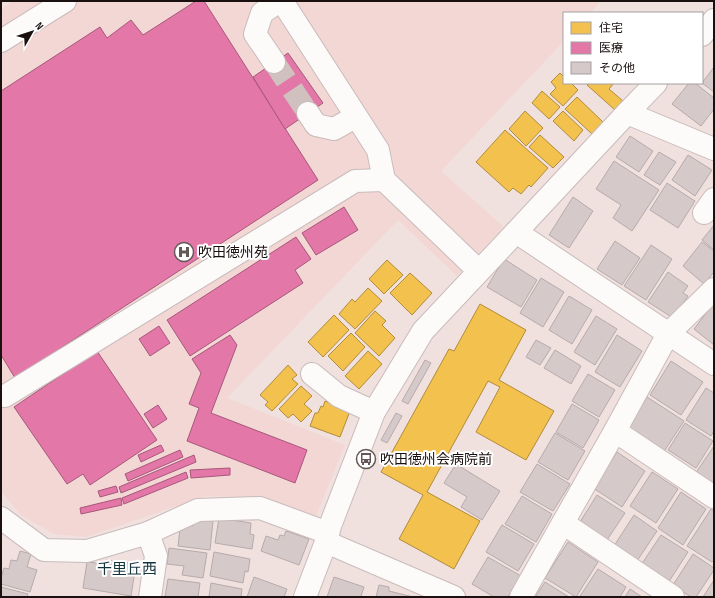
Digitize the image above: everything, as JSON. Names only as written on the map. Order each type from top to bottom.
[{"type":"street","points":[[1,41],[64,1]]},
{"type":"street","points":[[274,62],[256,34],[262,13],[280,1],[378,150],[384,180],[479,271]]},
{"type":"street","points":[[703,34],[714,20]]},
{"type":"street","points":[[305,597],[330,526],[374,412],[423,331],[655,84]]},
{"type":"street","points":[[308,113],[316,124],[334,129],[355,117]]},
{"type":"street","points":[[627,113],[714,148]]},
{"type":"street","points":[[5,396],[355,181],[384,180]]},
{"type":"street","points":[[516,232],[714,364]]},
{"type":"street","points":[[521,597],[668,334],[714,290]]},
{"type":"street","points":[[312,374],[339,396],[374,412]]},
{"type":"street","points":[[615,431],[714,497]]},
{"type":"street","points":[[1,518],[44,550],[86,551],[148,533],[198,510],[260,508],[454,597]]},
{"type":"street","points":[[563,523],[673,597]]},
{"type":"street","points":[[148,533],[156,556],[150,597]]},
{"type":"shaded area","name":"吹田徳州苑","points":[[14,1],[601,1],[591,12],[563,12],[563,42],[441,171],[504,227],[457,276],[398,220],[227,398],[345,445],[316,516],[261,498],[206,496],[86,537],[54,534],[21,515],[1,491],[1,9]]},
{"type":"building: 住宅","points":[[560,73],[563,76],[563,84],[572,84],[578,90],[563,106],[550,94],[556,88],[551,82]]},
{"type":"building: 住宅","points":[[613,84],[609,89],[623,101],[615,110],[587,85]]},
{"type":"building: 住宅","points":[[542,91],[560,107],[549,119],[532,103]]},
{"type":"building: 住宅","points":[[577,97],[603,122],[592,134],[565,109]]},
{"type":"building: 住宅","points":[[525,111],[543,128],[526,146],[509,129]]},
{"type":"building: 住宅","points":[[563,111],[583,130],[574,141],[553,121]]},
{"type":"building: 住宅","points":[[505,130],[548,168],[531,187],[529,185],[521,194],[513,188],[509,192],[476,162]]},
{"type":"building: 住宅","points":[[540,135],[564,157],[553,168],[529,147]]},
{"type":"building: 住宅","points":[[387,260],[403,275],[384,294],[369,279]]},
{"type":"building: 住宅","points":[[410,273],[432,293],[412,315],[390,293]]},
{"type":"building: 住宅","points":[[368,288],[382,301],[355,329],[339,314],[352,299],[355,302]]},
{"type":"building: 住宅","points":[[480,304],[526,330],[499,380],[554,411],[526,460],[476,432],[500,387],[488,381],[427,492],[480,521],[454,569],[399,539],[423,495],[381,472],[449,349],[454,351]]},
{"type":"building: 住宅","points":[[375,311],[386,321],[382,325],[395,338],[379,356],[355,333]]},
{"type":"building: 住宅","points":[[334,315],[349,330],[323,357],[308,342]]},
{"type":"building: 住宅","points":[[351,333],[365,347],[343,371],[328,356]]},
{"type":"building: 住宅","points":[[368,351],[382,364],[359,389],[345,376]]},
{"type":"building: 住宅","points":[[288,365],[297,375],[292,379],[298,384],[272,411],[265,405],[268,402],[260,395]]},
{"type":"building: 住宅","points":[[301,386],[312,396],[304,404],[312,411],[301,422],[293,414],[288,418],[279,409]]},
{"type":"building: 住宅","points":[[325,401],[350,411],[340,437],[310,426],[315,413],[318,413],[321,406],[323,407]]},
{"type":"building: 医療","points":[[196,1],[204,1],[318,180],[15,378],[1,355],[1,91],[100,27],[107,38],[131,20],[143,35]]},
{"type":"building: 医療","points":[[288,53],[323,103],[285,129],[253,77]]},
{"type":"building: 医療","points":[[344,207],[358,230],[316,255],[302,233]]},
{"type":"building: 医療","points":[[296,237],[311,259],[295,270],[303,283],[190,356],[167,320]]},
{"type":"building: 医療","points":[[159,326],[170,343],[150,356],[139,339]]},
{"type":"building: 医療","points":[[230,335],[237,345],[211,413],[307,450],[295,483],[187,441],[199,408],[189,404],[201,373],[192,359]]},
{"type":"building: 医療","points":[[97,351],[157,440],[90,485],[83,474],[67,484],[14,407]]},
{"type":"building: 医療","points":[[158,405],[167,419],[153,428],[144,414]]},
{"type":"building: 医療","points":[[161,445],[164,451],[141,462],[138,455]]},
{"type":"building: 医療","points":[[180,450],[183,457],[128,481],[125,474]]},
{"type":"building: 医療","points":[[194,455],[196,462],[121,493],[119,487]]},
{"type":"building: 医療","points":[[230,468],[230,475],[191,478],[190,470]]},
{"type":"building: 医療","points":[[186,472],[188,478],[124,504],[122,498]]},
{"type":"building: 医療","points":[[116,486],[118,492],[100,497],[98,491]]},
{"type":"building: 医療","points":[[121,498],[122,505],[81,514],[80,508]]},
{"type":"building: その他","points":[[714,67],[714,92],[703,84]]},
{"type":"building: その他","points":[[688,84],[696,84],[714,98],[714,109],[701,126],[672,104]]},
{"type":"building: その他","points":[[630,136],[653,151],[639,172],[616,157]]},
{"type":"building: その他","points":[[659,152],[676,162],[660,185],[644,175]]},
{"type":"building: その他","points":[[688,155],[712,170],[695,196],[672,180]]},
{"type":"building: その他","points":[[614,161],[659,190],[632,231],[613,218],[621,205],[596,189]]},
{"type":"building: その他","points":[[667,183],[695,201],[678,228],[650,210]]},
{"type":"building: その他","points":[[573,197],[593,211],[569,248],[549,235]]},
{"type":"building: その他","points":[[714,225],[714,250],[702,240]]},
{"type":"building: その他","points":[[615,241],[640,258],[622,285],[597,269]]},
{"type":"building: その他","points":[[702,242],[714,251],[714,272],[704,284],[683,266]]},
{"type":"building: その他","points":[[651,245],[672,259],[646,300],[624,286]]},
{"type":"building: その他","points":[[504,259],[537,280],[521,307],[487,287]]},
{"type":"building: その他","points":[[668,272],[688,286],[683,293],[688,296],[673,318],[648,302]]},
{"type":"building: その他","points":[[541,278],[564,292],[543,327],[520,313]]},
{"type":"building: その他","points":[[569,296],[592,310],[572,344],[549,330]]},
{"type":"building: その他","points":[[714,304],[714,345],[694,329]]},
{"type":"building: その他","points":[[596,316],[617,329],[595,365],[574,352]]},
{"type":"building: その他","points":[[617,335],[642,351],[620,387],[595,372]]},
{"type":"building: その他","points":[[536,340],[551,348],[540,365],[526,357]]},
{"type":"building: その他","points":[[555,350],[581,366],[571,384],[544,368]]},
{"type":"building: その他","points":[[425,360],[431,363],[408,404],[402,401]]},
{"type":"building: その他","points":[[671,361],[703,382],[681,415],[650,395]]},
{"type":"building: その他","points":[[588,374],[615,390],[599,417],[572,401]]},
{"type":"building: その他","points":[[706,388],[714,393],[714,431],[711,436],[686,420]]},
{"type":"building: その他","points":[[647,397],[684,421],[663,453],[627,429]]},
{"type":"building: その他","points":[[572,404],[599,420],[583,448],[556,432]]},
{"type":"building: その他","points":[[396,413],[402,416],[387,443],[381,440]]},
{"type":"building: その他","points":[[685,423],[713,441],[696,468],[668,450]]},
{"type":"building: その他","points":[[555,433],[585,451],[568,480],[538,462]]},
{"type":"building: その他","points":[[714,446],[714,486],[695,474]]},
{"type":"building: その他","points":[[617,452],[645,471],[622,507],[593,488]]},
{"type":"building: その他","points":[[456,464],[500,491],[482,520],[461,507],[467,497],[444,483]]},
{"type":"building: その他","points":[[537,464],[570,484],[553,511],[520,492]]},
{"type":"building: その他","points":[[652,472],[678,489],[656,523],[630,506]]},
{"type":"building: その他","points":[[681,492],[706,509],[683,545],[658,528]]},
{"type":"building: その他","points":[[597,495],[625,513],[605,543],[578,525]]},
{"type":"building: その他","points":[[522,496],[552,514],[536,542],[505,524]]},
{"type":"building: その他","points":[[711,509],[714,511],[714,560],[712,562],[687,546]]},
{"type":"building: その他","points":[[634,515],[657,531],[637,561],[614,546]]},
{"type":"building: その他","points":[[209,517],[209,521],[213,521],[210,550],[178,546],[180,529],[182,531],[183,524],[193,526],[193,520]]},
{"type":"building: その他","points":[[219,518],[251,523],[250,534],[254,535],[252,549],[215,543]]},
{"type":"building: その他","points":[[502,525],[534,544],[518,571],[486,552]]},
{"type":"building: その他","points":[[286,531],[309,539],[299,565],[261,551],[266,536],[278,540],[280,535],[284,536]]},
{"type":"building: その他","points":[[661,535],[688,552],[668,583],[641,565]]},
{"type":"building: その他","points":[[568,542],[598,562],[576,597],[545,578]]},
{"type":"building: その他","points":[[169,548],[207,553],[203,578],[182,575],[184,566],[167,564]]},
{"type":"building: その他","points":[[20,551],[31,554],[27,567],[37,570],[30,592],[1,584],[4,568],[9,569],[11,560],[17,561]]},
{"type":"building: その他","points":[[214,552],[250,559],[248,572],[245,571],[243,583],[210,576]]},
{"type":"building: その他","points":[[693,554],[714,568],[696,597],[691,597],[673,585]]},
{"type":"building: その他","points":[[488,557],[521,576],[508,597],[494,597],[472,584]]},
{"type":"building: その他","points":[[106,560],[136,564],[131,596],[83,588],[87,562],[105,564]]},
{"type":"building: その他","points":[[598,569],[626,587],[620,597],[580,596]]},
{"type":"building: その他","points":[[254,577],[287,589],[284,597],[247,597]]},
{"type":"building: その他","points":[[334,577],[364,587],[362,597],[327,597]]},
{"type":"building: その他","points":[[168,579],[200,583],[198,597],[165,597]]},
{"type":"building: その他","points":[[714,580],[714,597],[703,597]]},
{"type":"building: その他","points":[[545,582],[569,597],[535,597]]},
{"type":"building: その他","points":[[211,583],[242,589],[241,597],[209,597]]},
{"type":"building: その他","points":[[379,585],[389,587],[389,591],[413,597],[376,597]]},
{"type":"building: その他","points":[[1,587],[28,594],[27,597],[1,597]]},
{"type":"building: その他","points":[[630,589],[642,597],[625,597]]},
{"type":"tunnel","points":[[274,62],[308,113]]},
{"type":"place","name":"吹田徳州苑","points":[[184,252]]},
{"type":"place","name":"吹田徳州会病院前","points":[[366,459]]},
{"type":"district","name":"千里丘西","points":[[127,569]]}]
